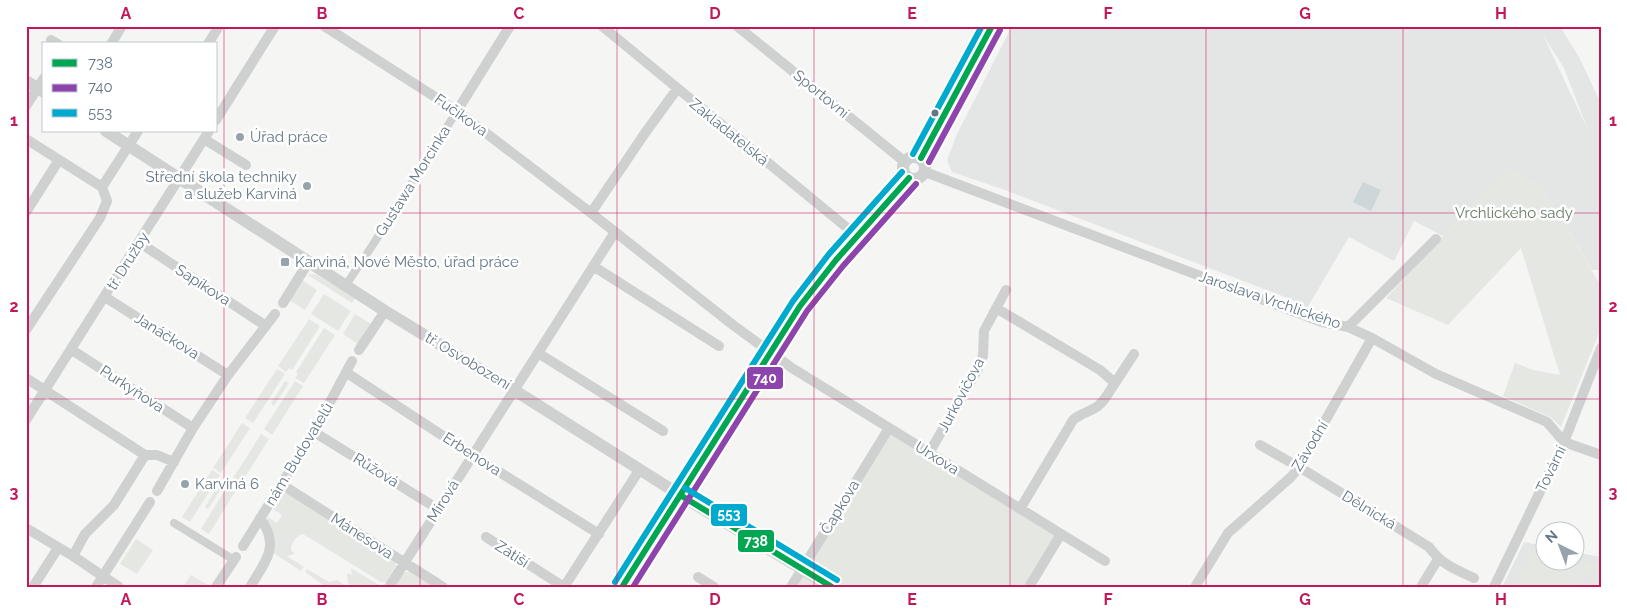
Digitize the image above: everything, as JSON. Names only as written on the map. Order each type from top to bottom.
[{"type":"street","points":[[112,42],[122,26]]},
{"type":"street","points":[[209,42],[219,26]]},
{"type":"street","points":[[218,117],[275,26]]},
{"type":"street","name":"Fučíkova","points":[[324,26],[457,111],[591,213],[733,325],[771,352]]},
{"type":"street","name":"Gustawa Morcinka","points":[[346,285],[510,26]]},
{"type":"street","name":"Zakladatelská","points":[[602,26],[857,236]]},
{"type":"street","name":"Sportovní","points":[[737,26],[905,162]]},
{"type":"street","points":[[921,158],[992,26]]},
{"type":"street","points":[[26,106],[38,85]]},
{"type":"street","points":[[591,213],[677,89]]},
{"type":"street","name":"tř. Osvobození","points":[[108,132],[385,311],[680,495],[832,587]]},
{"type":"street","points":[[102,188],[137,132]]},
{"type":"street","points":[[207,135],[246,165]]},
{"type":"street","name":"tř. Družby","points":[[26,420],[207,135]]},
{"type":"street","points":[[26,139],[102,188],[107,201],[100,218],[26,330]]},
{"type":"street","points":[[911,157],[921,158],[925,165],[925,172],[916,179],[909,178],[904,172],[903,165],[911,157]]},
{"type":"street","points":[[26,212],[59,160]]},
{"type":"street","name":"Jaroslava Vrchlického","points":[[925,172],[1322,322],[1348,327],[1372,338],[1436,374],[1547,422],[1564,442]]},
{"type":"street","points":[[622,587],[812,290],[909,178]]},
{"type":"street","points":[[514,390],[615,232]]},
{"type":"street","points":[[1348,327],[1436,239]]},
{"type":"street","name":"Sapíkova","points":[[140,243],[266,326]]},
{"type":"street","points":[[283,303],[309,261]]},
{"type":"street","points":[[593,266],[719,346]]},
{"type":"street","name":"Jurkovičova","points":[[929,453],[977,371],[983,356],[984,331],[1006,290]]},
{"type":"street","name":"Janáčkova","points":[[105,298],[228,375]]},
{"type":"street","points":[[996,308],[1100,370],[1115,383]]},
{"type":"street","points":[[359,350],[385,311]]},
{"type":"street","points":[[157,491],[193,428],[228,375],[276,314]]},
{"type":"street","name":"Závodní","points":[[1195,587],[1228,533],[1291,477],[1299,467],[1372,338]]},
{"type":"street","name":"Tovární","points":[[1494,587],[1564,442],[1601,348]]},
{"type":"street","name":"Purkyňova","points":[[72,350],[193,428]]},
{"type":"street","name":"Urxova","points":[[771,352],[792,368],[1105,561]]},
{"type":"street","points":[[538,353],[663,431]]},
{"type":"street","points":[[1020,509],[1073,420],[1080,414],[1100,405],[1134,354]]},
{"type":"street","name":"nám. Budovatelů","points":[[243,546],[314,432],[352,362]]},
{"type":"street","name":"Erbenova","points":[[347,373],[472,455],[599,534]]},
{"type":"street","points":[[26,378],[145,455],[157,455],[174,462]]},
{"type":"street","name":"Mírová","points":[[389,587],[514,390]]},
{"type":"street","name":"Čapkova","points":[[791,587],[889,428]]},
{"type":"street","name":"Růžová","points":[[314,432],[438,509]]},
{"type":"street","points":[[1564,442],[1601,455]]},
{"type":"street","name":"Dělnická","points":[[1260,445],[1429,547],[1438,559],[1449,566],[1474,578]]},
{"type":"street","points":[[73,556],[85,534],[114,505],[145,455]]},
{"type":"street","points":[[564,587],[640,469]]},
{"type":"street","name":"Mánesova","points":[[281,484],[443,587]]},
{"type":"street","points":[[96,587],[150,502]]},
{"type":"street","points":[[250,587],[268,558],[271,542],[268,528],[260,518]]},
{"type":"street","points":[[174,523],[235,558],[216,587]]},
{"type":"street","points":[[26,528],[73,556],[119,587]]},
{"type":"street","points":[[1029,587],[1061,534]]},
{"type":"street","name":"Zátiší","points":[[486,537],[564,587]]},
{"type":"street","points":[[33,587],[58,548]]},
{"type":"street","points":[[1421,587],[1438,559]]},
{"type":"street","points":[[698,577],[714,587]]},
{"type":"shaded area","points":[[1012,26],[1560,26],[1580,59],[1601,104],[1601,270],[1592,270],[1545,191],[1509,168],[1443,236],[1414,221],[1394,261],[1349,237],[1307,308],[1293,300],[1005,190],[952,172],[947,160],[957,134]],"holes":[[[1543,35],[1564,68],[1588,130]]]},
{"type":"shaded area","points":[[1363,182],[1381,190],[1371,211],[1353,202]]},
{"type":"shaded area","points":[[1524,542],[1534,544],[1534,570],[1584,570],[1584,554],[1601,557],[1601,587],[1502,587]]},
{"type":"green space","name":"Vrchlického sady","points":[[1509,168],[1545,191],[1601,286],[1601,328],[1561,427],[1552,418],[1503,396],[1515,363],[1533,370],[1560,375],[1521,248],[1448,325],[1386,298]]},
{"type":"green space","points":[[313,274],[355,298],[352,303],[308,275]]},
{"type":"green space","points":[[302,280],[317,290],[305,310],[289,300]]},
{"type":"green space","points":[[324,294],[351,311],[338,331],[311,314]]},
{"type":"green space","points":[[355,314],[371,324],[358,344],[343,334]]},
{"type":"green space","points":[[309,319],[320,326],[292,370],[289,368],[286,372],[278,366]]},
{"type":"green space","points":[[324,328],[335,335],[304,383],[295,378],[298,374],[296,372]]},
{"type":"green space","points":[[277,369],[285,374],[253,423],[245,418]]},
{"type":"green space","points":[[285,381],[289,383],[274,406],[271,403]]},
{"type":"green space","points":[[295,381],[303,386],[272,435],[264,429]]},
{"type":"green space","points":[[242,423],[250,428],[221,473],[213,468]]},
{"type":"green space","points":[[261,434],[269,439],[240,485],[232,480]]},
{"type":"green space","points":[[890,434],[1057,536],[1026,587],[797,587]]},
{"type":"green space","points":[[212,470],[220,475],[190,522],[182,517]]},
{"type":"green space","points":[[220,482],[224,485],[208,509],[205,507]]},
{"type":"green space","points":[[230,482],[238,487],[209,534],[201,529]]},
{"type":"green space","points":[[289,493],[395,562],[396,565],[386,582],[381,582],[303,534],[294,540],[292,545],[291,550],[295,554],[287,556],[304,567],[301,571],[273,553],[267,521],[268,517],[277,523],[282,515],[273,509],[282,495]]},
{"type":"green space","points":[[136,539],[153,550],[137,574],[120,564]]},
{"type":"green space","points":[[1534,551],[1534,570],[1578,570],[1569,587],[1514,587]]},
{"type":"green space","points":[[1586,561],[1589,565],[1601,563],[1601,568],[1589,572],[1577,587],[1572,587],[1581,570],[1584,570]]},
{"type":"green space","points":[[351,568],[380,587],[355,587],[348,583],[347,575],[348,573],[352,575]]},
{"type":"green space","points":[[307,569],[329,582],[337,580],[347,587],[326,587],[305,572]]},
{"type":"green space","points":[[1595,570],[1601,573],[1601,587],[1585,587]]},
{"type":"green space","points":[[410,571],[438,587],[394,587],[403,573]]},
{"type":"green space","points":[[191,575],[208,585],[207,587],[183,587]]},
{"type":"transit line","name":"553","points":[[913,154],[982,26]]},
{"type":"transit line","name":"738","points":[[921,158],[992,26]]},
{"type":"transit line","name":"740","points":[[929,162],[1000,30]]},
{"type":"transit line","name":"553","points":[[615,582],[793,301],[829,254],[902,172]]},
{"type":"transit line","name":"738","points":[[622,587],[800,306],[836,260],[909,178]]},
{"type":"transit line","name":"740","points":[[633,587],[807,311],[843,266],[916,184]]},
{"type":"transit line","name":"553","points":[[685,488],[837,580]]},
{"type":"transit line","name":"738","points":[[680,495],[832,587]]},
{"type":"place","name":"Úřad práce","points":[[240,137]]},
{"type":"place","name":"Střední škola techniky a služeb Karviná","points":[[307,186]]},
{"type":"place","name":"Karviná, Nové Město, úřad práce","points":[[285,262]]},
{"type":"place","name":"Karviná 6","points":[[185,484]]}]
